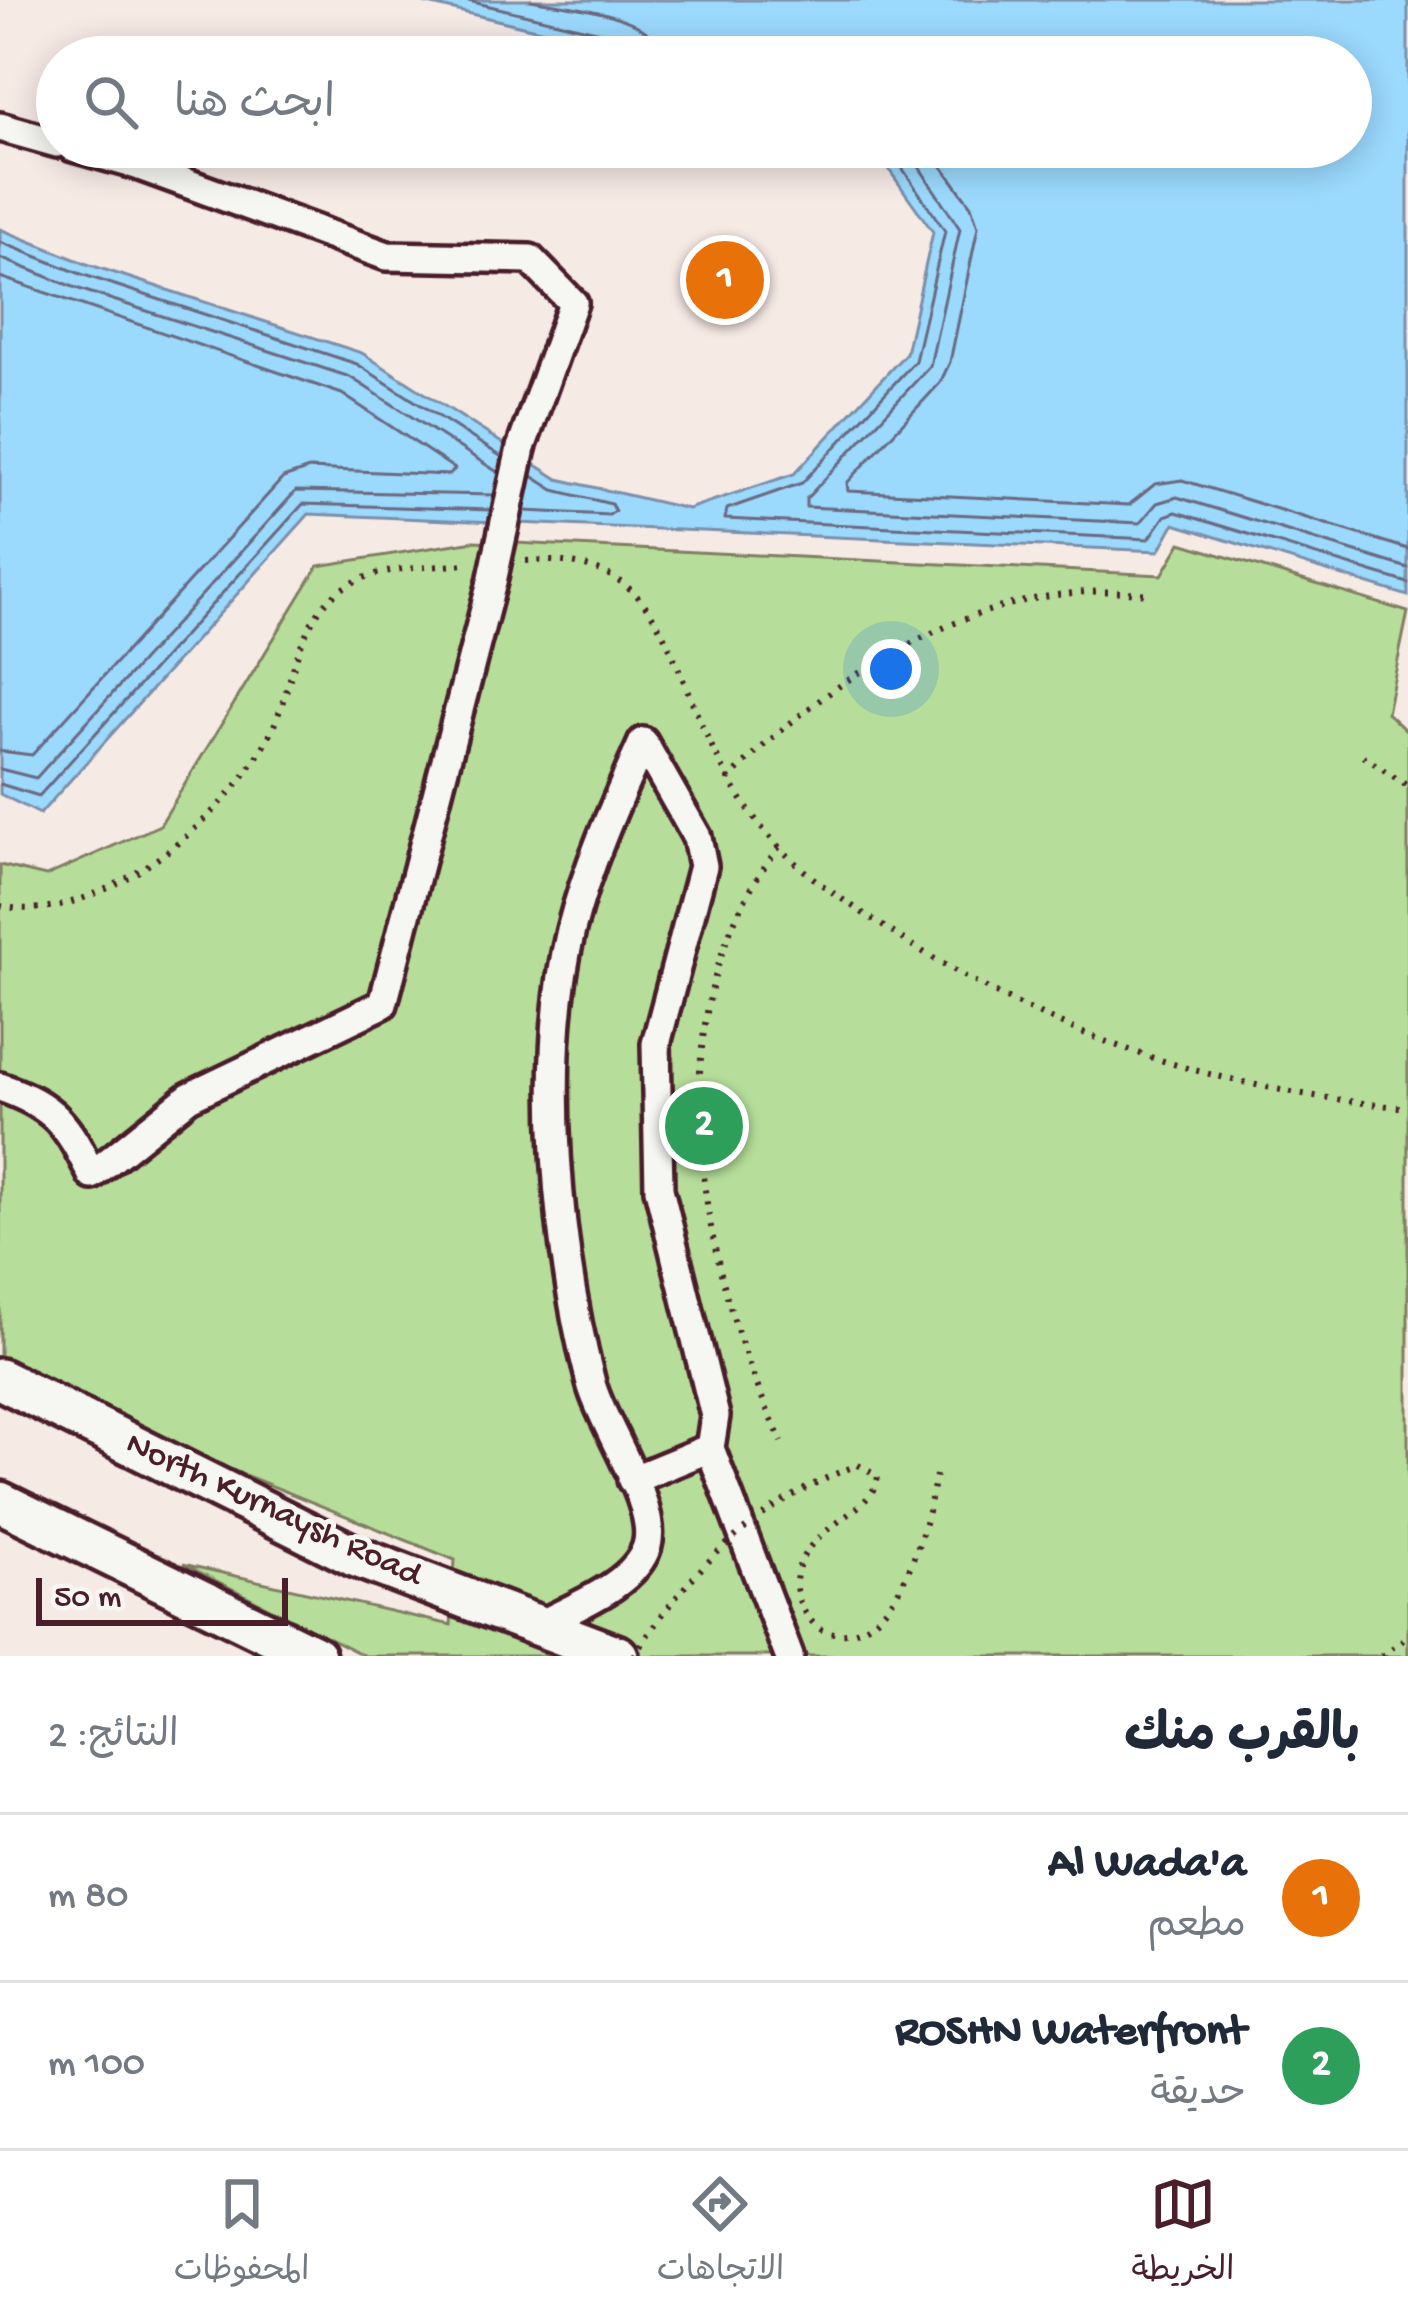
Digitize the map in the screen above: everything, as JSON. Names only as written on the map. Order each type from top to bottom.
[{"type":"main road","name":"North Kurnaysh Road","points":[[0,1379],[354,1556],[618,1656]]},
{"type":"main road","points":[[0,1502],[314,1656]]},
{"type":"main road","points":[[233,1615],[287,1656]]},
{"type":"street","points":[[0,127],[36,136]]},
{"type":"street","points":[[0,1088],[38,1102],[69,1128],[92,1175],[190,1097],[383,1004],[492,582],[521,448],[573,304],[530,259],[387,256],[133,168]]},
{"type":"street","points":[[539,1625],[638,1567],[649,1540],[632,1480],[592,1387],[562,1234],[554,1083],[571,931],[643,742],[697,837],[703,866],[656,1044],[659,1189],[715,1416],[710,1448],[789,1656]]},
{"type":"street","points":[[632,1480],[710,1448]]},
{"type":"path","points":[[728,780],[831,690],[953,626],[990,610],[1062,594],[1101,588],[1148,594]]},
{"type":"path","points":[[1363,756],[1408,786]]},
{"type":"path","points":[[779,847],[740,909],[716,980],[705,1040],[700,1144],[718,1270],[782,1442]]},
{"type":"path","points":[[634,1656],[692,1577],[758,1516],[796,1490],[858,1465],[869,1466],[878,1476],[872,1495],[824,1530],[801,1564],[796,1581],[806,1612],[830,1635],[862,1637],[875,1631],[897,1604],[929,1513],[936,1475]]},
{"type":"path","points":[[1382,1656],[1408,1636]]},
{"type":"green space","points":[[474,541],[1162,575],[1181,543],[1408,612],[1387,713],[1408,733],[1408,1656],[365,1656],[183,1564],[451,1625],[455,1560],[0,1376],[0,865],[46,876],[160,825],[318,566]]},
{"type":"water","points":[[411,0],[1408,0],[1408,596],[1174,524],[1159,551],[309,514],[40,814],[0,794],[0,229],[84,263],[362,353],[558,479],[688,509],[794,474],[906,353],[933,232],[888,168],[1372,168],[1372,36],[565,36]]},
{"type":"place","name":"Al Wada'a","points":[[725,280]]},
{"type":"place","name":"ROSHN Waterfront","points":[[704,1126]]}]
